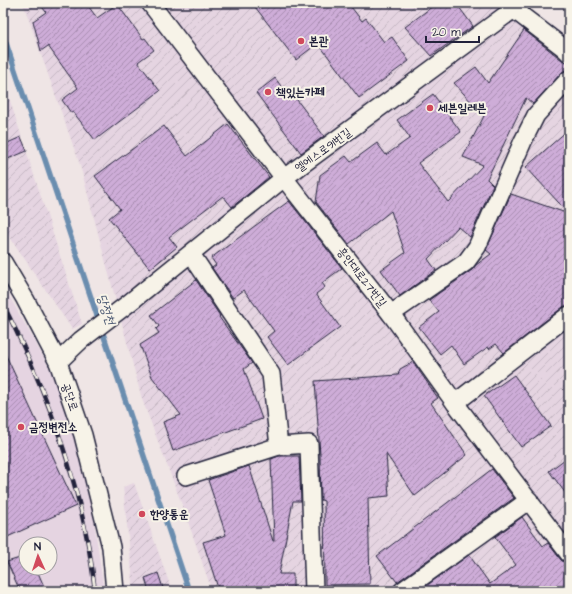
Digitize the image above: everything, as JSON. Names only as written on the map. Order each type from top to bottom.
[{"type":"street","name":"흥안대로27번길","points":[[150,3],[284,178],[391,314],[455,403],[569,554]]},
{"type":"street","name":"엘에스로91번길","points":[[58,362],[81,340],[191,254],[284,178],[517,6]]},
{"type":"street","points":[[517,6],[569,53]]},
{"type":"street","points":[[391,314],[466,262],[477,247],[536,115],[569,79]]},
{"type":"street","points":[[191,254],[271,374],[279,446]]},
{"type":"street","name":"공단로","points":[[3,262],[58,362],[83,434],[111,546],[115,591]]},
{"type":"street","points":[[455,403],[569,315]]},
{"type":"street","points":[[186,476],[279,446],[309,444],[314,591]]},
{"type":"street","points":[[402,591],[529,500]]},
{"type":"shaded area","points":[[23,3],[519,3],[545,22],[569,46],[569,591],[212,591],[184,510],[142,399],[80,165]]},
{"type":"shaded area","points":[[3,79],[82,324],[72,329],[3,227]]},
{"type":"shaded area","points":[[3,285],[59,385],[91,499],[104,591],[3,591]]},
{"type":"shaded area","points":[[134,483],[172,591],[134,591],[123,487]]},
{"type":"building","points":[[39,3],[86,3],[97,18],[117,4],[143,39],[145,38],[154,50],[138,62],[160,91],[95,140],[73,112],[71,113],[62,100],[78,88],[48,46],[41,51],[33,21],[46,12]]},
{"type":"building","points":[[252,3],[348,3],[362,21],[366,18],[384,42],[392,37],[409,61],[359,98],[318,43],[296,60]]},
{"type":"building","points":[[437,3],[456,3],[473,26],[431,56],[405,27]]},
{"type":"building","points":[[524,30],[562,60],[569,63],[569,69],[562,72],[533,104],[526,98],[487,179],[493,185],[470,237],[458,227],[428,259],[436,270],[400,296],[381,270],[405,253],[391,211],[349,244],[316,202],[320,175],[346,156],[351,162],[377,143],[386,155],[410,138],[397,120],[433,94],[461,132],[418,163],[448,202],[483,165],[463,157],[484,116],[454,83],[476,67],[488,83]]},
{"type":"building","points":[[275,78],[284,90],[288,88],[324,136],[301,153],[256,93]]},
{"type":"building","points":[[228,124],[269,177],[232,207],[223,196],[169,237],[177,247],[150,269],[109,218],[120,209],[95,176],[164,126],[187,156]]},
{"type":"building","points":[[569,129],[569,214],[526,167]]},
{"type":"building","points":[[21,137],[27,151],[3,161],[3,145]]},
{"type":"building","points":[[511,194],[569,214],[569,305],[563,307],[504,353],[496,344],[489,349],[488,347],[464,364],[451,345],[440,354],[419,327],[439,312],[429,300],[472,270],[476,265],[491,254],[486,250]]},
{"type":"building","points":[[289,201],[342,268],[322,283],[325,287],[316,294],[340,327],[288,365],[267,337],[274,331],[244,290],[233,298],[212,268],[216,265],[211,258]]},
{"type":"building","points":[[196,280],[220,316],[219,317],[252,363],[244,369],[262,419],[173,451],[163,422],[181,415],[152,377],[140,345],[159,333],[156,329],[159,326],[151,315]]},
{"type":"building","name":"금정변전소","points":[[3,349],[76,506],[3,539]]},
{"type":"building","points":[[413,362],[438,398],[431,403],[467,455],[415,496],[386,454],[389,496],[368,498],[370,584],[325,585],[324,501],[321,500],[320,455],[315,381],[398,375],[400,369]]},
{"type":"building","points":[[514,375],[551,426],[521,447],[484,396]]},
{"type":"building","points":[[279,456],[299,456],[301,501],[293,501],[279,574],[293,574],[293,591],[219,591],[203,542],[226,535],[208,480],[249,466],[274,541],[271,459]]},
{"type":"building","points":[[569,456],[569,498],[549,471]]},
{"type":"building","points":[[492,469],[514,498],[397,582],[377,556]]},
{"type":"building","points":[[522,517],[543,546],[548,543],[561,560],[569,564],[569,591],[419,591],[469,555],[490,584],[516,565],[495,537]]},
{"type":"building","points":[[18,559],[18,576],[39,576],[46,591],[20,591],[7,562]]},
{"type":"building","points":[[158,573],[164,591],[149,591],[145,578]]},
{"type":"waterway","name":"당정천","points":[[3,34],[189,591]]},
{"type":"railway","points":[[3,304],[35,373],[62,444],[82,516],[90,553],[95,591]]},
{"type":"place","name":"본관","points":[[301,41]]},
{"type":"place","name":"책있는카페","points":[[268,92]]},
{"type":"place","name":"세븐일레븐","points":[[430,108]]},
{"type":"place","name":"금정변전소","points":[[21,427]]},
{"type":"place","name":"한양통운","points":[[142,514]]}]
